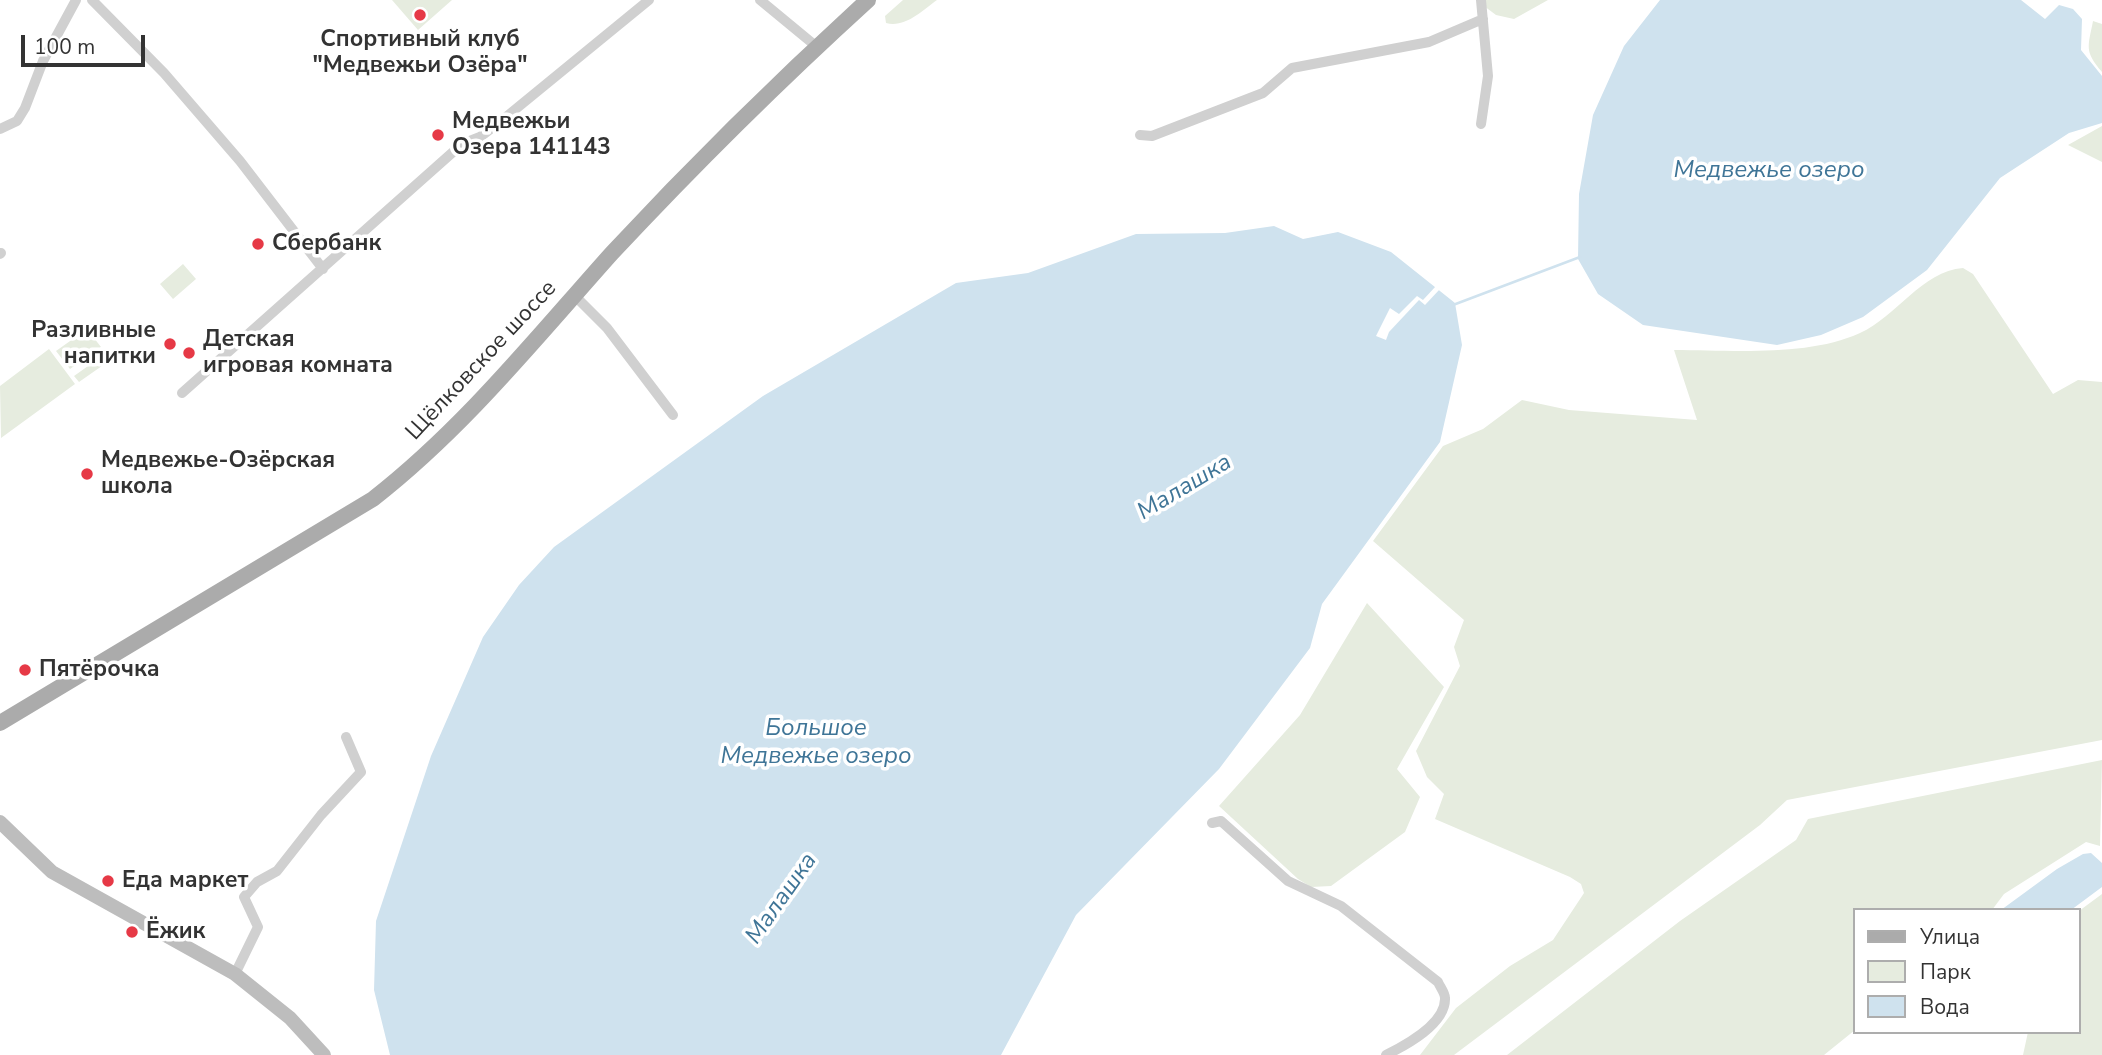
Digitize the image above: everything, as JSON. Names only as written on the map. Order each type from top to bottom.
[{"type":"main road","name":"Щёлковское шоссе","points":[[0,723],[373,499],[418,464],[464,420],[703,155],[868,0]]},
{"type":"main road","points":[[0,822],[51,872],[236,974],[290,1018],[317,1053]]},
{"type":"street","points":[[0,129],[17,121],[25,108],[43,61],[76,0]]},
{"type":"street","points":[[92,0],[164,73],[240,161],[323,269]]},
{"type":"street","points":[[182,393],[462,144],[480,137],[506,117],[649,0]]},
{"type":"street","points":[[760,0],[817,47]]},
{"type":"street","points":[[1481,0],[1488,76],[1481,124]]},
{"type":"street","points":[[1140,135],[1152,136],[1263,93],[1292,68],[1429,42],[1483,19]]},
{"type":"street","points":[[574,295],[607,328],[673,415]]},
{"type":"street","points":[[236,974],[258,928],[244,897],[248,891],[277,871],[321,815],[361,772],[346,737]]},
{"type":"street","points":[[1212,823],[1221,821],[1288,881],[1341,906],[1438,982],[1445,997],[1442,1010],[1431,1025],[1386,1055]]},
{"type":"green space","name":"Спортивный клуб \"Медвежьи Озёра\"","points":[[392,0],[452,0],[418,30]]},
{"type":"green space","points":[[903,0],[937,0],[907,21],[886,23],[885,16]]},
{"type":"green space","points":[[1476,0],[1548,0],[1514,19],[1496,15]]},
{"type":"green space","points":[[2093,21],[2102,24],[2102,72],[2092,59],[2089,48]]},
{"type":"green space","points":[[2102,126],[2102,162],[2068,145]]},
{"type":"green space","points":[[183,264],[196,279],[173,299],[160,284]]},
{"type":"green space","points":[[1963,268],[1973,274],[2053,394],[2078,380],[2102,382],[2102,740],[1787,800],[1760,825],[1454,1055],[1420,1055],[1456,1008],[1510,966],[1553,940],[1584,893],[1581,884],[1570,877],[1435,819],[1444,794],[1427,777],[1416,751],[1460,666],[1454,647],[1464,620],[1373,541],[1443,446],[1483,429],[1522,400],[1569,410],[1697,420],[1674,350],[1793,349],[1839,341],[1873,326],[1935,277]]},
{"type":"green space","points":[[87,329],[101,347],[70,369],[56,351]]},
{"type":"green space","points":[[49,349],[75,384],[1,438],[0,386]]},
{"type":"green space","points":[[105,354],[109,361],[79,382],[74,376]]},
{"type":"green space","points":[[1367,603],[1444,687],[1397,769],[1420,797],[1405,832],[1331,886],[1311,887],[1298,879],[1219,806],[1300,715]]},
{"type":"green space","points":[[2102,760],[2100,846],[2086,842],[2004,894],[1994,908],[1854,908],[1854,1031],[1824,1055],[1507,1055],[1680,921],[1796,840],[1808,819]]},
{"type":"green space","points":[[2102,894],[2102,1055],[2023,1055],[2028,1034],[2081,1034],[2081,910]]},
{"type":"water","name":"Медвежье озеро","points":[[1660,0],[2021,0],[2045,19],[2059,5],[2073,9],[2082,19],[2081,50],[2102,76],[2102,123],[2069,133],[2000,178],[1927,270],[1863,317],[1821,335],[1777,345],[1643,325],[1598,294],[1578,259],[1579,194],[1593,115],[1624,46]]},
{"type":"water","name":"Большое Медвежье озеро","points":[[1274,226],[1303,239],[1338,232],[1391,252],[1455,303],[1462,345],[1440,442],[1322,604],[1310,648],[1219,769],[1076,915],[1001,1055],[390,1055],[374,990],[376,921],[431,756],[483,637],[519,585],[554,547],[763,396],[956,283],[1028,273],[1136,234],[1225,233]]},
{"type":"water","points":[[2091,853],[2102,863],[2102,887],[2074,908],[2004,908],[2057,869],[2083,854]]},
{"type":"pier","points":[[1433,281],[1445,293],[1440,289],[1425,305],[1419,300],[1389,332],[1386,340],[1376,336],[1390,308],[1399,314],[1417,296],[1423,300],[1436,286]]},
{"type":"waterway","name":"Малашка","points":[[1453,305],[1580,257]]},
{"type":"place","name":"Спортивный клуб \"Медвежьи Озёра\"","points":[[420,15]]},
{"type":"place","name":"Медвежьи Озера 141143","points":[[438,135]]},
{"type":"place","name":"Сбербанк","points":[[258,244]]},
{"type":"place","name":"Разливные напитки","points":[[170,344]]},
{"type":"place","name":"Детская игровая комната","points":[[189,353]]},
{"type":"place","name":"Медвежье-Озёрская школа","points":[[87,474]]},
{"type":"place","name":"Пятёрочка","points":[[25,670]]},
{"type":"place","name":"Еда маркет","points":[[108,881]]},
{"type":"place","name":"Ёжик","points":[[132,932]]}]
